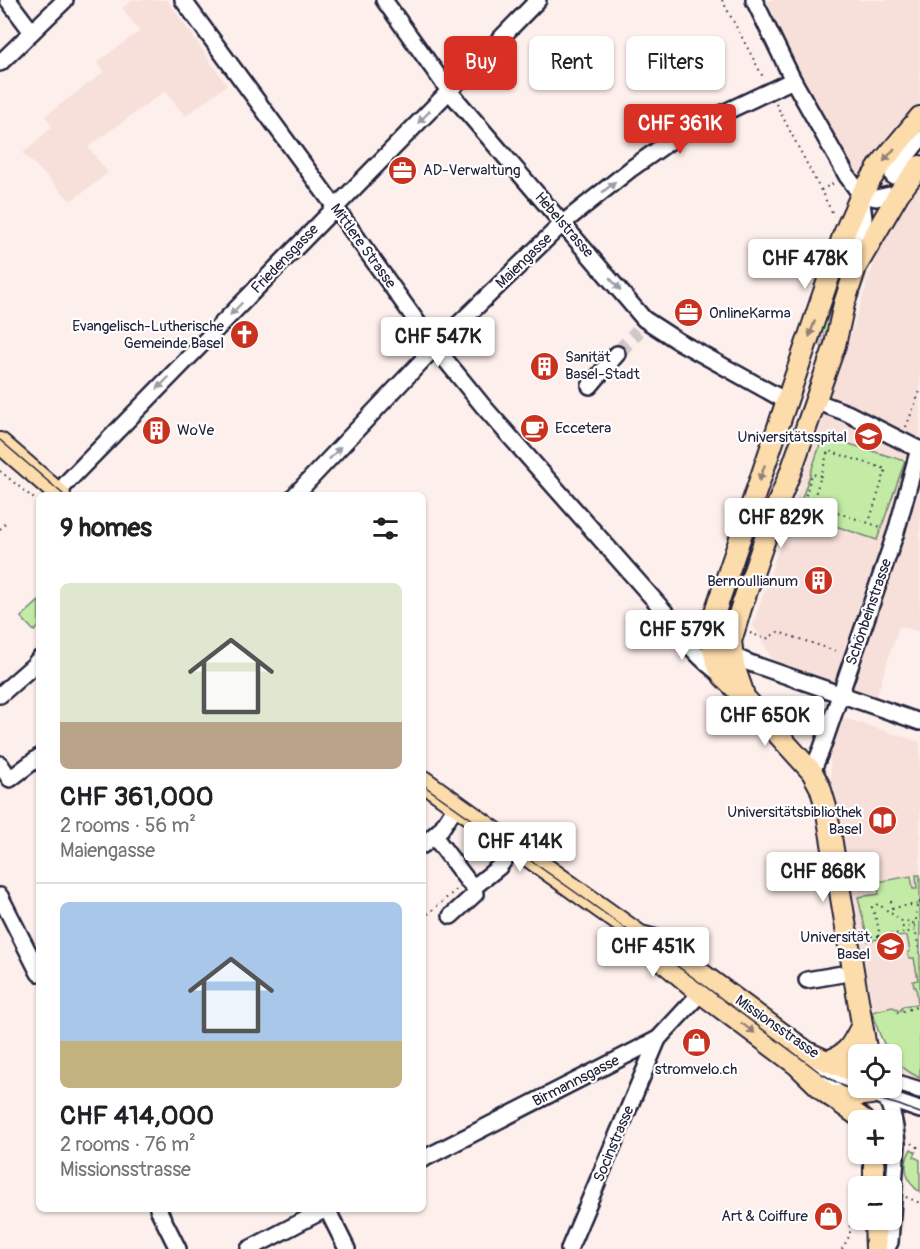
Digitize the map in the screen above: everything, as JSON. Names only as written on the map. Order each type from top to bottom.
[{"type":"main road","points":[[723,676],[712,646],[711,630],[716,609],[846,229],[861,195],[880,165],[920,117]]},
{"type":"main road","points":[[732,656],[731,641],[741,608],[815,402],[856,267],[899,193],[920,166]]},
{"type":"main road","points":[[0,444],[57,492]]},
{"type":"main road","name":"Mittlere Strasse","points":[[732,656],[736,677],[745,698]]},
{"type":"main road","name":"Mittlere Strasse","points":[[723,676],[812,772]]},
{"type":"main road","points":[[812,772],[826,807],[865,1044]]},
{"type":"main road","name":"Missionsstrasse","points":[[426,783],[640,936],[648,950],[807,1052],[848,1069]]},
{"type":"main road","name":"Missionsstrasse","points":[[706,987],[830,1096],[850,1110]]},
{"type":"main road","points":[[827,1061],[838,1058],[849,1050],[862,1024]]},
{"type":"main road","points":[[830,1096],[848,1096]]},
{"type":"main road","points":[[875,1230],[876,1249]]},
{"type":"street","points":[[8,0],[32,32]]},
{"type":"street","points":[[0,63],[65,0]]},
{"type":"street","name":"Mittlere Strasse","points":[[183,0],[435,347],[483,406],[672,620],[684,639],[709,666],[723,676]]},
{"type":"street","name":"Hebelstrasse","points":[[384,0],[449,91],[563,223],[642,326],[678,341],[786,400]]},
{"type":"street","name":"Friedensgasse","points":[[60,492],[69,480],[538,0]]},
{"type":"street","points":[[754,0],[793,80],[847,176],[861,195],[864,218],[856,267]]},
{"type":"street","name":"Maiengasse","points":[[298,492],[435,347],[563,223],[632,168],[683,132],[793,80]]},
{"type":"street","points":[[920,139],[893,176],[901,170],[920,146]]},
{"type":"street","points":[[861,195],[876,198],[899,193]]},
{"type":"street","points":[[590,386],[617,354]]},
{"type":"street","points":[[815,402],[847,412],[920,450]]},
{"type":"street","name":"Schönbeinstrasse","points":[[812,772],[896,532],[920,450]]},
{"type":"street","points":[[672,620],[686,624],[700,623],[716,609]]},
{"type":"street","points":[[711,630],[732,656],[920,722]]},
{"type":"street","points":[[0,695],[36,662]]},
{"type":"street","points":[[0,764],[10,779],[36,759]]},
{"type":"street","points":[[451,916],[476,894],[471,883],[428,841],[441,829],[456,806]]},
{"type":"street","points":[[471,883],[499,867],[515,846]]},
{"type":"street","points":[[0,896],[36,967]]},
{"type":"street","points":[[807,980],[854,972]]},
{"type":"street","name":"Birmannsgasse","points":[[426,1157],[658,1039],[706,987]]},
{"type":"street","name":"Socinstrasse","points":[[569,1249],[658,1039]]},
{"type":"street","name":"Missionsstrasse","points":[[788,1058],[848,1085]]},
{"type":"street","points":[[902,1084],[920,1090]]},
{"type":"street","points":[[879,1098],[894,1121],[897,1143],[890,1242],[886,1249]]},
{"type":"street","name":"Missionsstrasse","points":[[890,1098],[920,1110]]},
{"type":"street","points":[[160,1212],[178,1249]]},
{"type":"street","points":[[249,1249],[320,1212]]},
{"type":"street","points":[[328,1212],[348,1249]]},
{"type":"path","points":[[723,0],[838,223],[846,229]]},
{"type":"path","points":[[901,440],[920,390]]},
{"type":"path","points":[[915,404],[920,406]]},
{"type":"path","points":[[812,504],[828,452],[886,469],[869,522]]},
{"type":"path","points":[[0,471],[25,495],[36,501]]},
{"type":"path","points":[[821,476],[812,474],[805,502],[881,527]]},
{"type":"path","points":[[0,529],[5,523]]},
{"type":"path","points":[[745,631],[766,639],[778,632],[853,657]]},
{"type":"path","points":[[800,639],[802,633]]},
{"type":"path","points":[[426,916],[471,883]]},
{"type":"path","points":[[891,901],[892,914]]},
{"type":"path","points":[[892,908],[918,903],[916,920],[913,922]]},
{"type":"path","points":[[878,936],[879,929],[872,907],[878,904],[902,921],[913,922]]},
{"type":"path","points":[[913,922],[919,939],[920,955]]},
{"type":"path","points":[[902,927],[915,926]]},
{"type":"path","points":[[847,933],[878,936],[916,931]]},
{"type":"path","points":[[897,1014],[920,1006]]},
{"type":"path","points":[[842,1249],[850,1235],[850,1230]]},
{"type":"shaded area","points":[[133,0],[167,0],[227,85],[185,116],[165,91],[88,147],[108,173],[71,201],[23,153],[52,127],[45,116],[104,72],[97,62],[140,31],[122,8]]},
{"type":"shaded area","name":"Universitätsspital","points":[[766,0],[920,0],[920,632],[899,626],[876,698],[776,666],[753,625],[879,249]]},
{"type":"shaded area","name":"Universität Basel","points":[[841,717],[920,742],[920,1082],[902,1073],[902,1044],[883,1044],[873,1011],[836,798],[831,781],[830,756]]},
{"type":"green space","points":[[850,237],[854,240],[835,304],[827,348],[814,343]]},
{"type":"green space","points":[[823,436],[905,461],[877,540],[797,513]]},
{"type":"green space","points":[[36,604],[36,629],[34,631],[21,617]]},
{"type":"green space","points":[[916,875],[920,875],[920,1078],[902,1067],[902,1044],[884,1044],[872,1012],[892,1007],[898,1011],[903,1006],[918,1004],[913,981],[918,980],[914,958],[909,958],[907,936],[868,941],[858,897],[879,894],[877,882],[911,876],[913,889],[917,889]]},
{"type":"green space","points":[[911,1149],[916,1152],[914,1157],[920,1160],[920,1192],[911,1183],[906,1172],[906,1161]]},
{"type":"tunnel","points":[[821,346],[839,289]]},
{"type":"tunnel","points":[[617,354],[638,331]]},
{"type":"tram line","points":[[0,440],[61,492]]},
{"type":"tram line","points":[[426,787],[578,894],[822,1074],[864,1095],[920,1113]]},
{"type":"place","name":"AD-Verwaltung","points":[[402,170]]},
{"type":"place","name":"OnlineKarma","points":[[688,313]]},
{"type":"place","name":"Evangelisch-Lutherische Gemeinde Basel","points":[[245,335]]},
{"type":"place","name":"Sanität Basel-Stadt","points":[[544,366]]},
{"type":"place","name":"Eccetera","points":[[534,428]]},
{"type":"place","name":"WoVe","points":[[156,430]]},
{"type":"place","name":"Universitätsspital","points":[[868,437]]},
{"type":"place","name":"Bernoullianum","points":[[819,581]]},
{"type":"place","name":"Universitätsbibliothek Basel","points":[[883,821]]},
{"type":"place","name":"Universität Basel","points":[[891,946]]},
{"type":"place","name":"stromvelo.ch","points":[[696,1042]]},
{"type":"place","name":"Art & Coiffure","points":[[829,1216]]}]
